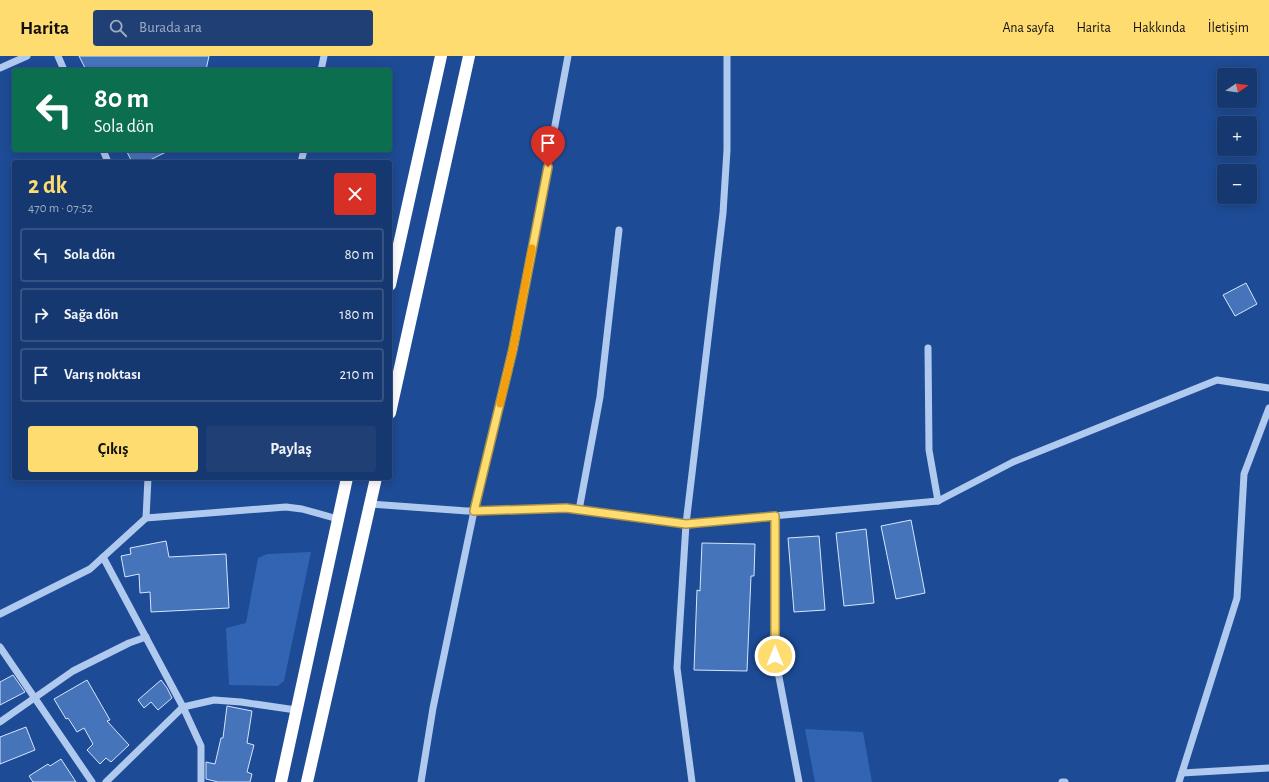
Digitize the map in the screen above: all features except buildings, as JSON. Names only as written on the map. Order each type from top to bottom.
[{"type":"highway","points":[[392,276],[441,56]]},
{"type":"highway","points":[[392,404],[469,56]]},
{"type":"highway","points":[[281,782],[347,480]]},
{"type":"highway","points":[[307,782],[376,480]]},
{"type":"street","points":[[0,68],[27,56]]},
{"type":"street","points":[[58,56],[63,68]]},
{"type":"street","points":[[321,68],[324,56]]},
{"type":"street","points":[[421,782],[433,708],[474,511],[513,349],[568,56]]},
{"type":"street","points":[[692,782],[677,668],[686,524],[723,213],[728,150],[727,56]]},
{"type":"street","points":[[579,510],[600,397],[619,230]]},
{"type":"street","points":[[928,348],[929,450],[938,501]]},
{"type":"street","points":[[370,504],[474,511],[566,508],[686,524],[938,501],[1013,462],[1217,380],[1269,388]]},
{"type":"street","points":[[1179,782],[1237,598],[1244,474],[1269,408]]},
{"type":"street","points":[[146,518],[148,480]]},
{"type":"street","points":[[0,614],[90,569],[146,518],[286,507],[302,508],[338,519]]},
{"type":"street","points":[[775,516],[775,656],[799,782]]},
{"type":"street","points":[[103,557],[183,707],[201,746],[201,782]]},
{"type":"street","points":[[0,722],[73,671],[129,643],[146,637]]},
{"type":"street","points":[[0,648],[92,782]]},
{"type":"street","points":[[106,782],[183,707],[214,700],[241,702],[296,710]]},
{"type":"street","points":[[1182,773],[1269,768]]},
{"type":"shaded area","points":[[311,552],[284,681],[278,686],[229,685],[226,628],[246,623],[258,558],[267,554]]},
{"type":"shaded area","points":[[805,729],[863,732],[872,782],[815,782]]},
{"type":"slow traffic","points":[[500,404],[513,349],[532,248]]},
{"type":"route","points":[[548,167],[513,349],[474,511],[566,508],[686,524],[775,516],[775,656]]}]
